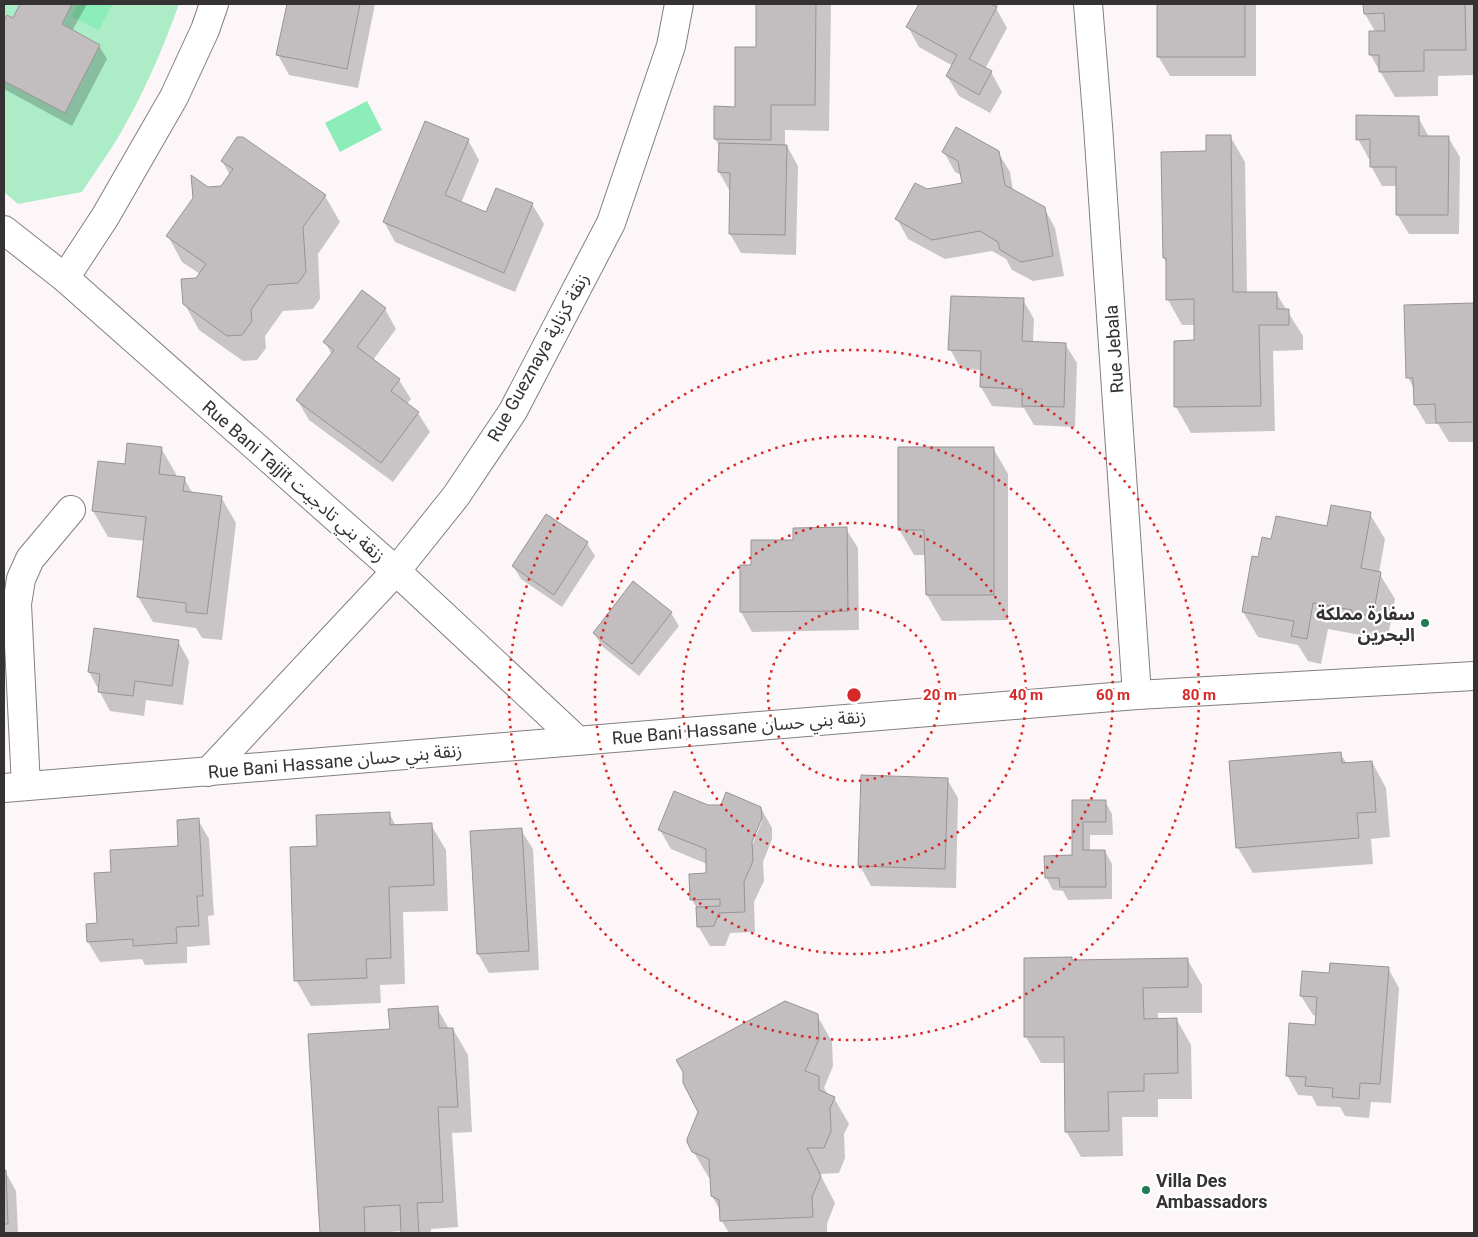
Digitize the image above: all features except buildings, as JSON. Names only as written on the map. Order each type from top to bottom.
[{"type":"street","points":[[64,278],[105,217],[174,97],[205,30],[214,4]]},
{"type":"street","name":"Rue Gueznaya زنقة كزناية","points":[[208,772],[396,571],[456,496],[513,411],[611,223],[671,46],[679,4]]},
{"type":"street","name":"Rue Jebala","points":[[1088,4],[1137,695]]},
{"type":"street","name":"Rue Bani Tajjit زنقة بني تادجيت","points":[[4,230],[64,278],[396,571],[577,740]]},
{"type":"street","points":[[15,787],[17,604],[21,579],[30,559],[72,510]]},
{"type":"street","name":"Rue Bani Hassane زنقة بني حسان","points":[[15,787],[1137,695],[1474,676]]},
{"type":"shaded area","points":[[4,4],[20,4],[13,18],[7,15],[4,21]]},
{"type":"shaded area","points":[[72,4],[78,4],[72,16],[99,31],[113,4],[179,4],[140,97],[114,143],[82,192],[18,204],[4,192],[4,81],[65,113],[100,45],[62,24]]},
{"type":"shaded area","points":[[78,4],[113,4],[99,31],[71,16]]},
{"type":"shaded area","points":[[367,101],[382,130],[340,152],[325,123]]},
{"type":"place","name":"سفارة مملكة البحرين","points":[[1425,623]]},
{"type":"place","name":"Villa Des Ambassadors","points":[[1146,1190]]}]
